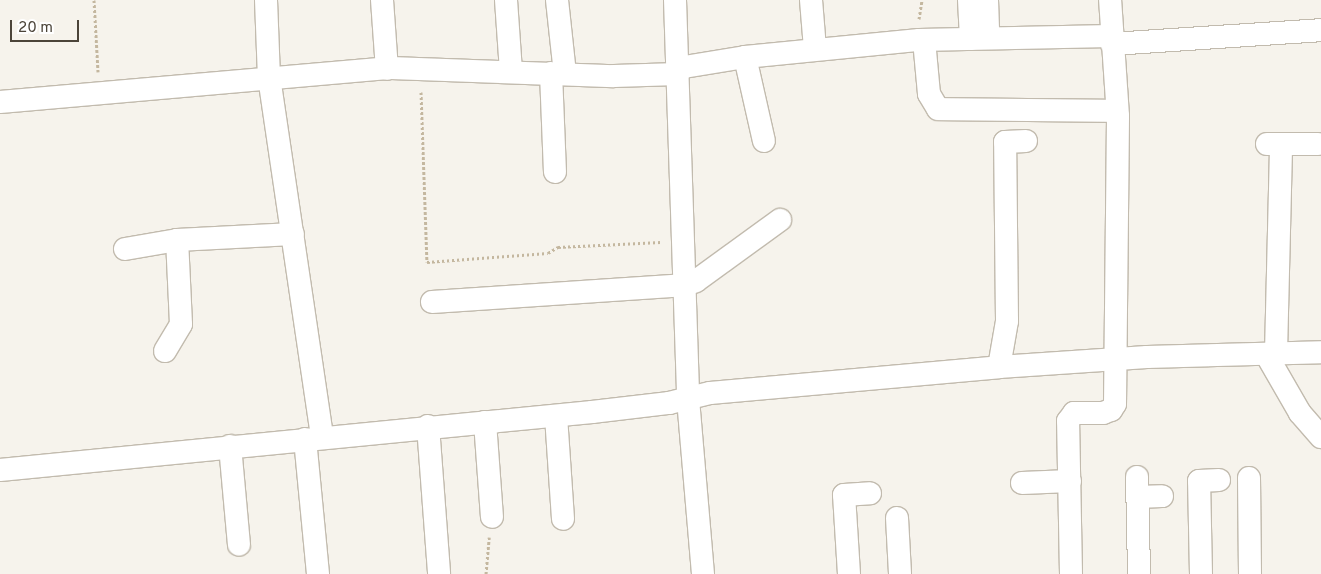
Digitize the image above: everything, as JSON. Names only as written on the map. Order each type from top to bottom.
[{"type":"street","points":[[266,0],[269,77],[293,234],[314,438],[318,574]]},
{"type":"street","points":[[382,0],[386,69]]},
{"type":"street","points":[[506,0],[511,71]]},
{"type":"street","points":[[555,172],[558,74],[557,0]]},
{"type":"street","points":[[675,0],[686,285],[688,399],[703,574]]},
{"type":"street","points":[[811,0],[815,49]]},
{"type":"street","points":[[969,0],[980,38]]},
{"type":"street","points":[[980,38],[987,0]]},
{"type":"street","points":[[1071,574],[1068,421],[1074,413],[1111,410],[1115,404],[1118,111],[1110,0]]},
{"type":"street","points":[[0,102],[269,77],[386,69],[511,71],[558,74],[678,71],[745,56],[924,40],[980,38],[1112,40],[1321,30]]},
{"type":"street","points":[[924,40],[929,94],[938,109],[1118,111]]},
{"type":"street","points":[[745,56],[764,141]]},
{"type":"street","points":[[999,367],[1007,321],[1005,142],[1026,141]]},
{"type":"street","points":[[1318,144],[1273,144],[1271,353],[1300,413],[1321,437]]},
{"type":"street","points":[[432,302],[686,285],[696,281],[780,220]]},
{"type":"street","points":[[124,249],[177,240],[293,234]]},
{"type":"street","points":[[165,351],[181,324],[177,240]]},
{"type":"street","points":[[0,470],[428,426],[556,416],[688,399],[710,393],[999,367],[1115,360],[1321,352]]},
{"type":"street","points":[[556,416],[563,519]]},
{"type":"street","points":[[485,422],[492,517]]},
{"type":"street","points":[[428,426],[439,574]]},
{"type":"street","points":[[230,446],[239,545]]},
{"type":"street","points":[[1249,478],[1250,574]]},
{"type":"street","points":[[1201,574],[1199,482],[1219,480]]},
{"type":"street","points":[[1022,483],[1070,481]]},
{"type":"street","points":[[1139,574],[1137,487],[1162,496]]},
{"type":"street","points":[[849,574],[844,495],[870,493]]},
{"type":"street","points":[[897,518],[900,574]]},
{"type":"path","points":[[94,0],[100,93]]},
{"type":"path","points":[[420,69],[427,262],[548,253],[558,247],[684,240]]},
{"type":"path","points":[[486,574],[492,517]]}]
